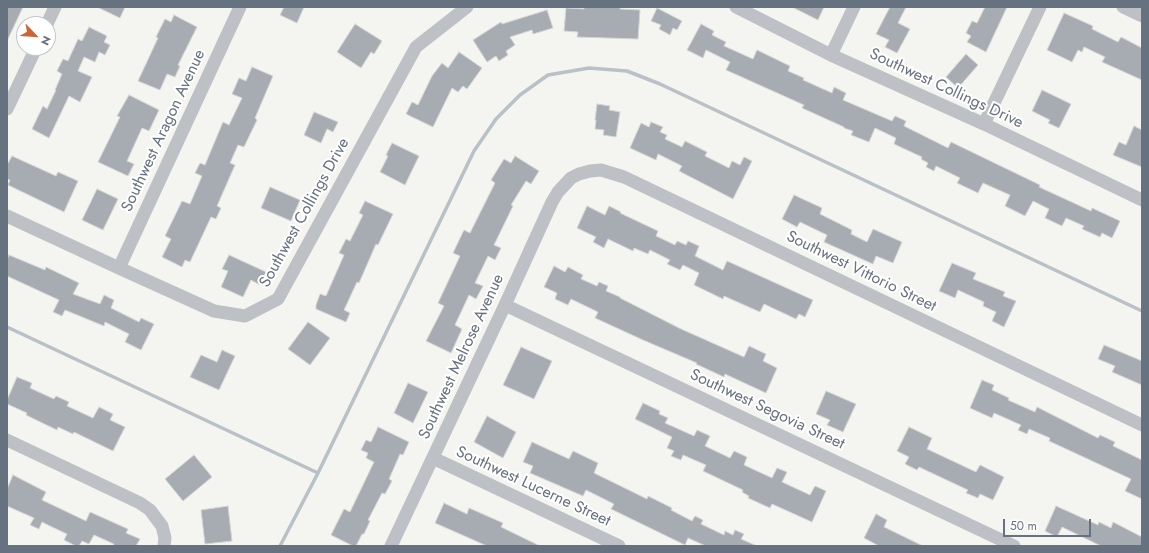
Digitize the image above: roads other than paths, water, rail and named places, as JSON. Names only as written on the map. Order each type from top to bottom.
[{"type":"street","name":"Southwest Aragon Avenue","points":[[119,268],[240,7]]},
{"type":"street","name":"Southwest Collings Drive","points":[[7,216],[214,311],[245,316],[278,299],[416,47],[467,7]]},
{"type":"street","name":"Southwest Collings Drive","points":[[736,7],[831,55],[984,124],[1142,200]]},
{"type":"street","points":[[831,55],[854,7]]},
{"type":"street","points":[[984,124],[1040,7]]},
{"type":"street","points":[[1123,7],[1142,16]]},
{"type":"street","points":[[7,109],[32,56]]},
{"type":"street","name":"Southwest Vittorio Street","points":[[564,184],[579,174],[590,171],[601,170],[624,177],[1142,425]]},
{"type":"street","name":"Southwest Melrose Avenue","points":[[391,546],[552,202],[564,184]]},
{"type":"street","name":"Southwest Segovia Street","points":[[505,305],[1014,546]]},
{"type":"street","points":[[7,440],[140,503],[150,510],[162,526],[164,546]]},
{"type":"street","name":"Southwest Lucerne Street","points":[[433,458],[619,546]]},
{"type":"waterway","points":[[280,546],[318,473],[474,151],[496,119],[520,95],[548,75],[589,68],[627,71],[660,84],[1142,311]]},
{"type":"waterway","points":[[7,327],[318,473]]}]
